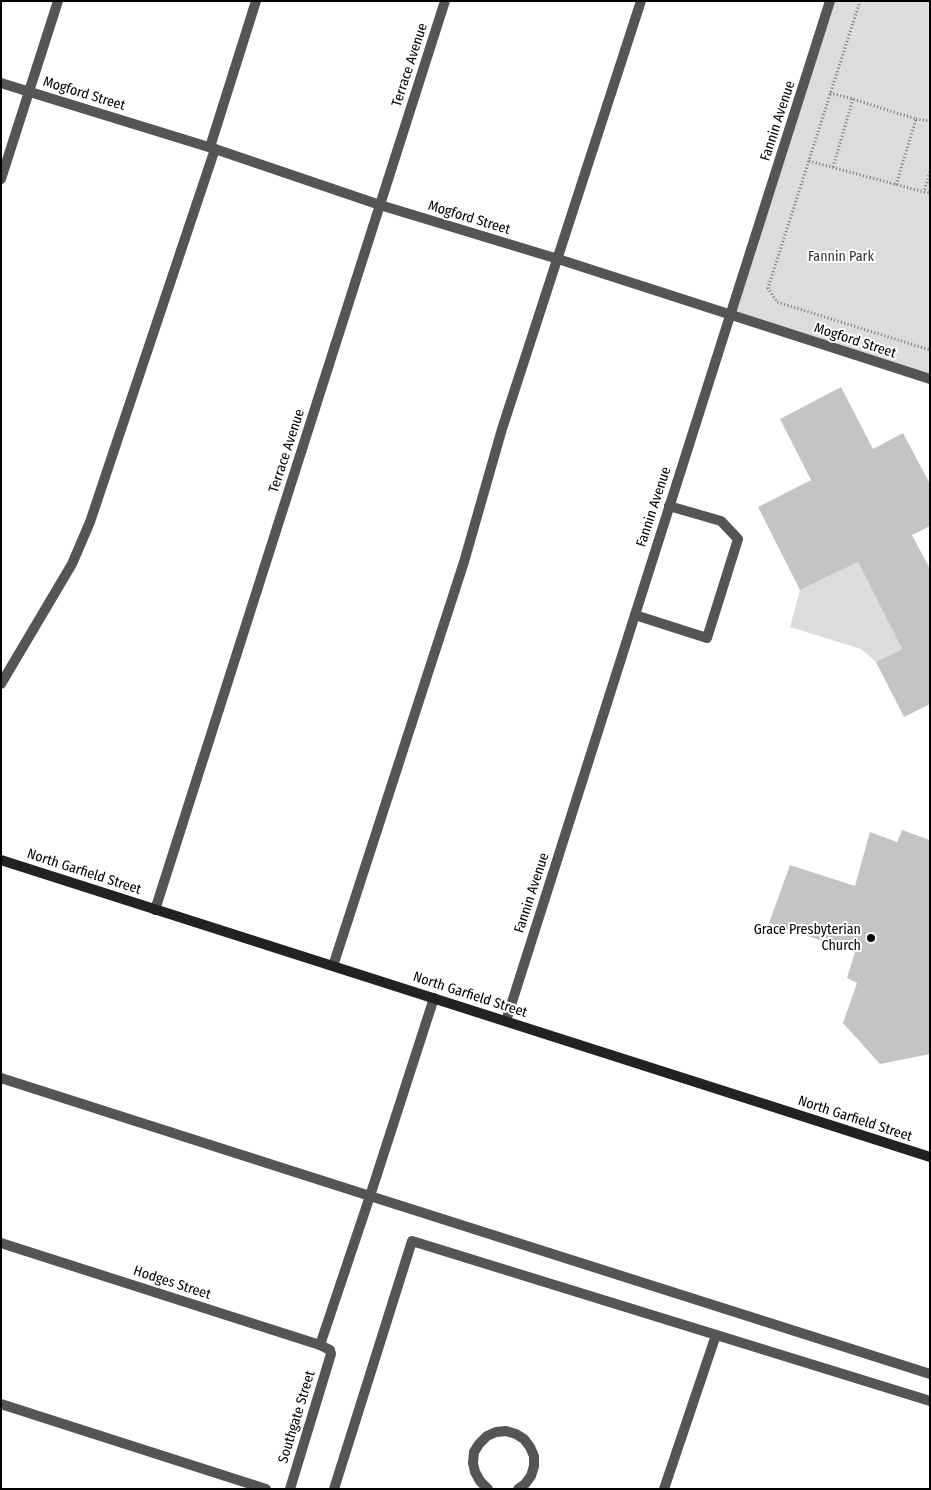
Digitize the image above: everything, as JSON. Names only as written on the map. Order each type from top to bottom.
[{"type":"main road","name":"North Garfield Street","points":[[1,860],[930,1157]]},
{"type":"street","points":[[1,179],[58,1]]},
{"type":"street","points":[[1,684],[72,564],[90,522],[212,148],[256,1]]},
{"type":"street","name":"Terrace Avenue","points":[[155,910],[445,1]]},
{"type":"street","points":[[333,966],[464,562],[502,429],[641,1]]},
{"type":"street","name":"Fannin Avenue","points":[[506,1021],[830,1]]},
{"type":"street","name":"Mogford Street","points":[[1,83],[212,148],[380,205],[558,259],[930,379]]},
{"type":"street","points":[[634,615],[707,638],[738,539],[721,521],[669,506]]},
{"type":"street","points":[[320,1345],[434,998]]},
{"type":"street","points":[[1,1078],[930,1374]]},
{"type":"street","points":[[334,1489],[412,1241],[930,1401]]},
{"type":"street","name":"Hodges Street","points":[[1,1243],[320,1345],[330,1350],[331,1354]]},
{"type":"street","points":[[664,1489],[716,1335]]},
{"type":"street","name":"Southgate Street","points":[[290,1489],[331,1354]]},
{"type":"street","points":[[1,1404],[266,1489]]},
{"type":"street","points":[[488,1489],[475,1472],[474,1452],[487,1436],[496,1432],[516,1434],[524,1439],[534,1456],[531,1476],[518,1489]]},
{"type":"path","points":[[860,1],[768,288],[778,302],[930,350]]},
{"type":"path","points":[[830,93],[916,120],[930,121]]},
{"type":"path","points":[[833,167],[853,99]]},
{"type":"path","points":[[896,185],[916,120]]},
{"type":"path","points":[[808,161],[930,193]]},
{"type":"path","points":[[924,192],[930,172]]},
{"type":"green space","name":"Fannin Park","points":[[830,1],[930,1],[930,379],[729,315]]},
{"type":"green space","points":[[858,562],[902,649],[876,662],[861,649],[790,627],[800,590]]},
{"type":"building","points":[[841,387],[873,449],[903,433],[930,484],[930,526],[912,535],[930,569],[930,704],[904,717],[876,662],[902,649],[858,562],[800,590],[758,507],[811,480],[780,419]]},
{"type":"building","name":"Grace Presbyterian Church","points":[[902,830],[930,840],[930,1054],[880,1064],[843,1023],[857,983],[847,978],[855,952],[769,923],[790,865],[855,886],[870,832],[897,842]]},
{"type":"place","name":"Grace Presbyterian Church","points":[[871,938]]}]
